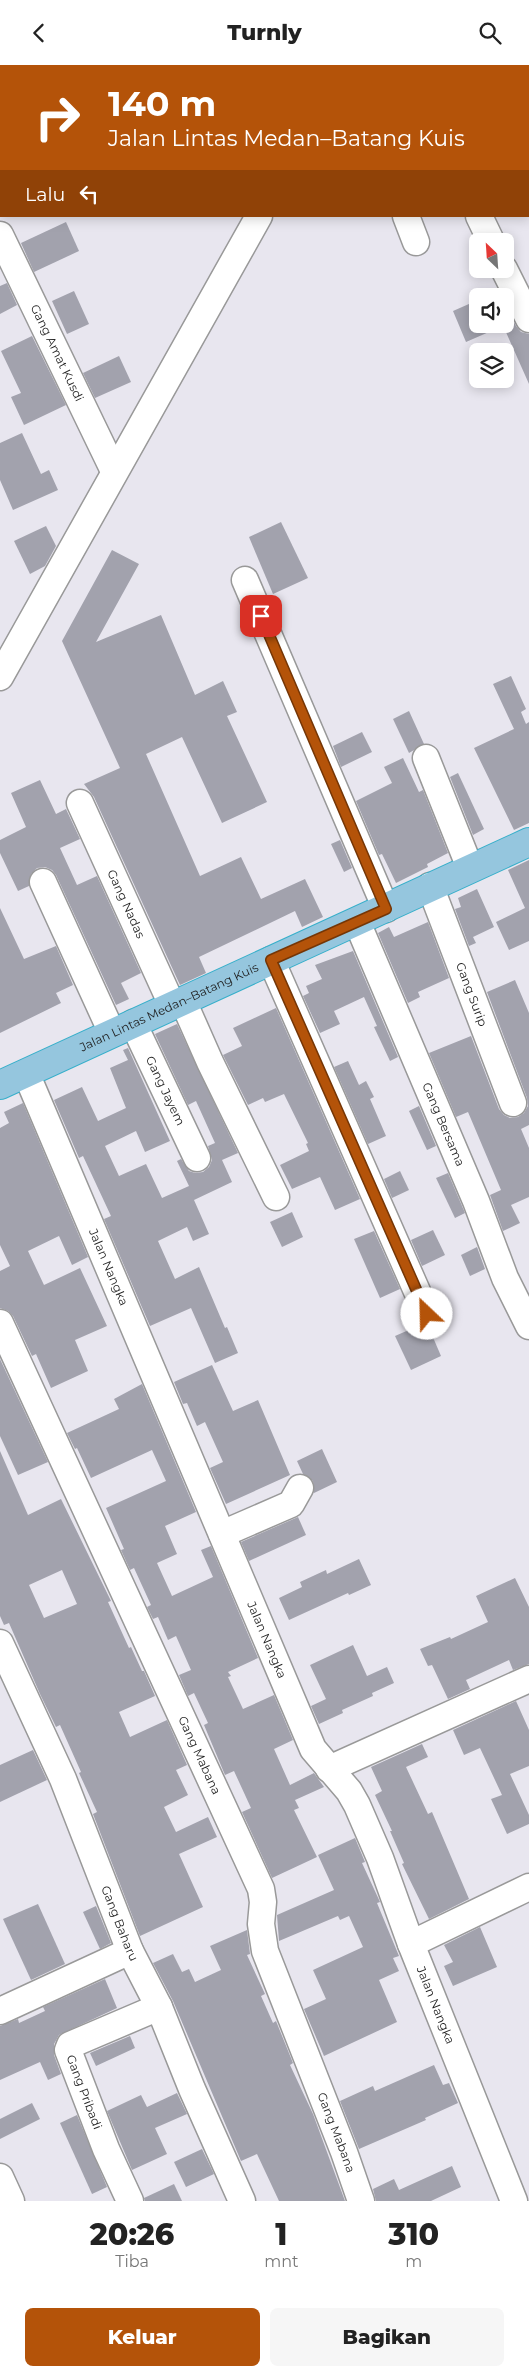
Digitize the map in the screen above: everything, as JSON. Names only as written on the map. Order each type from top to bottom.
[{"type":"highway","name":"Jalan Lintas Medan–Batang Kuis","points":[[7,1079],[386,909],[430,886],[529,843]]},
{"type":"street","points":[[0,677],[114,471],[258,217]]},
{"type":"street","points":[[406,217],[416,242]]},
{"type":"street","points":[[480,217],[487,233]]},
{"type":"street","name":"Gang Amat Kusdi","points":[[0,235],[114,471]]},
{"type":"street","points":[[508,278],[529,319]]},
{"type":"street","points":[[245,580],[386,909]]},
{"type":"street","points":[[426,758],[470,868]]},
{"type":"street","name":"Gang Nadas","points":[[80,803],[276,1197]]},
{"type":"street","name":"Gang Jayem","points":[[43,882],[197,1158]]},
{"type":"street","name":"Gang Surip","points":[[430,886],[513,1103]]},
{"type":"street","name":"Gang Bersama","points":[[357,922],[476,1201],[506,1278],[529,1326]]},
{"type":"street","points":[[271,960],[427,1314]]},
{"type":"street","name":"Jalan Nangka","points":[[7,1079],[222,1534],[313,1749],[349,1791],[357,1805],[380,1858],[514,2201]]},
{"type":"street","name":"Gang Mabana","points":[[0,1323],[261,1889],[263,1902],[262,1930],[268,1961],[344,2152],[361,2201]]},
{"type":"street","points":[[222,1534],[291,1504],[300,1488]]},
{"type":"street","name":"Gang Baharu","points":[[0,1643],[62,1779],[130,1951],[159,2007],[192,2089],[242,2201]]},
{"type":"street","points":[[329,1769],[529,1679]]},
{"type":"street","points":[[412,1944],[529,1887]]},
{"type":"street","points":[[0,2011],[130,1951]]},
{"type":"street","name":"Gang Pribadi","points":[[130,2201],[106,2149],[68,2050],[70,2045],[89,2035],[159,2007]]},
{"type":"street","points":[[0,2177],[11,2201]]},
{"type":"building","points":[[66,222],[79,251],[34,272],[21,243]]},
{"type":"building","points":[[7,283],[17,305],[0,314],[0,286]]},
{"type":"building","points":[[74,291],[89,324],[67,334],[52,301]]},
{"type":"building","points":[[469,304],[469,333],[487,333],[466,342],[453,311]]},
{"type":"building","points":[[514,322],[521,332],[529,334],[529,384],[514,350],[514,343],[511,343],[506,333],[514,333]]},
{"type":"building","points":[[32,336],[66,405],[24,425],[11,397],[21,393],[1,351]]},
{"type":"building","points":[[119,356],[131,382],[95,398],[83,373]]},
{"type":"building","points":[[22,433],[41,474],[49,470],[58,490],[13,510],[0,480],[0,443]]},
{"type":"building","points":[[281,522],[308,578],[273,594],[249,537]]},
{"type":"building","points":[[46,526],[56,546],[45,566],[30,574],[14,541]]},
{"type":"building","points":[[112,550],[139,564],[96,642],[161,615],[195,695],[223,681],[237,712],[227,716],[267,802],[222,823],[182,737],[146,754],[200,876],[241,857],[261,899],[305,879],[323,917],[302,927],[295,911],[199,957],[206,973],[180,985],[94,797],[84,784],[120,768],[62,641]]},
{"type":"building","points":[[511,676],[526,709],[521,712],[526,724],[529,722],[529,823],[514,830],[474,748],[514,729],[493,684]]},
{"type":"building","points":[[409,711],[424,744],[409,753],[393,719]]},
{"type":"building","points":[[362,732],[372,752],[341,767],[333,746]]},
{"type":"building","points":[[403,758],[419,792],[423,790],[448,853],[427,864],[428,867],[396,883],[382,854],[379,855],[356,801],[392,783],[384,767]]},
{"type":"building","points":[[458,773],[484,829],[473,835],[450,777]]},
{"type":"building","points":[[40,780],[56,814],[66,809],[80,839],[60,848],[77,885],[97,876],[141,973],[121,983],[129,999],[116,1005],[56,875],[52,870],[45,867],[37,868],[31,874],[29,886],[18,891],[0,853],[0,840],[26,827],[11,793]]},
{"type":"building","points":[[340,840],[352,868],[344,872],[331,844]]},
{"type":"building","points":[[529,860],[529,941],[509,950],[496,922],[525,908],[508,870]]},
{"type":"building","points":[[477,889],[494,927],[473,937],[476,943],[469,946],[455,909],[461,907],[458,898]]},
{"type":"building","points":[[0,908],[24,959],[56,946],[73,985],[56,993],[61,1003],[0,1033]]},
{"type":"building","points":[[428,922],[449,978],[418,992],[420,997],[408,1003],[378,933],[389,927],[394,937]]},
{"type":"building","points":[[353,951],[398,1057],[390,1061],[374,1027],[377,1026],[364,997],[334,1011],[340,1024],[320,1033],[303,996],[309,993],[306,986],[322,979],[315,965]]},
{"type":"building","points":[[515,980],[529,1013],[529,1125],[521,1129],[529,1148],[529,1197],[511,1205],[520,1223],[503,1231],[490,1195],[501,1190],[468,1112],[456,1117],[429,1053],[471,1036],[499,1109],[510,1118],[518,1117],[524,1113],[528,1106],[527,1098],[487,992]]},
{"type":"building","points":[[276,1008],[360,1199],[335,1210],[320,1177],[292,1189],[280,1165],[309,1151],[306,1144],[308,1143],[284,1094],[265,1102],[263,1098],[248,1105],[223,1055],[242,1046],[233,1028]]},
{"type":"building","points":[[177,1024],[238,1153],[222,1160],[232,1182],[194,1200],[209,1234],[193,1241],[187,1227],[158,1241],[175,1279],[199,1267],[225,1328],[227,1327],[238,1353],[215,1363],[191,1308],[150,1326],[104,1219],[111,1216],[83,1156],[79,1158],[54,1100],[82,1087],[98,1121],[126,1108],[110,1068],[128,1060],[123,1050],[128,1048],[170,1141],[145,1152],[136,1131],[105,1146],[119,1176],[146,1164],[162,1198],[189,1186],[177,1161],[181,1159],[189,1171],[195,1173],[203,1172],[209,1167],[212,1160],[208,1146],[215,1143],[196,1101],[188,1105],[155,1034]]},
{"type":"building","points":[[348,1061],[359,1085],[366,1081],[374,1097],[370,1099],[386,1136],[368,1144],[334,1067]]},
{"type":"building","points":[[23,1103],[88,1257],[72,1265],[59,1236],[28,1251],[44,1285],[80,1268],[107,1326],[75,1340],[88,1371],[51,1388],[36,1354],[32,1356],[13,1316],[8,1311],[0,1308],[0,1271],[10,1266],[0,1245],[0,1128],[9,1123],[4,1112]]},
{"type":"building","points":[[419,1106],[436,1146],[427,1150],[409,1111]]},
{"type":"building","points":[[400,1171],[409,1190],[392,1198],[384,1179]]},
{"type":"building","points":[[448,1173],[465,1213],[455,1218],[436,1178]]},
{"type":"building","points":[[292,1212],[303,1237],[282,1247],[270,1222]]},
{"type":"building","points":[[433,1230],[445,1255],[422,1266],[411,1240]]},
{"type":"building","points":[[374,1231],[400,1289],[380,1298],[354,1239]]},
{"type":"building","points":[[477,1247],[485,1269],[470,1276],[461,1255]]},
{"type":"building","points":[[418,1326],[429,1328],[441,1356],[411,1370],[395,1336]]},
{"type":"building","points":[[0,1359],[48,1462],[18,1475],[0,1436]]},
{"type":"building","points":[[212,1365],[233,1411],[258,1400],[290,1475],[226,1504],[210,1468],[223,1462],[205,1422],[197,1426],[187,1403],[183,1404],[174,1382]]},
{"type":"building","points":[[142,1384],[196,1512],[165,1526],[177,1554],[157,1563],[172,1596],[213,1577],[201,1550],[211,1546],[258,1658],[228,1672],[231,1676],[228,1677],[243,1709],[274,1695],[293,1740],[274,1749],[290,1785],[314,1773],[324,1787],[295,1800],[299,1808],[294,1810],[317,1857],[272,1878],[242,1812],[251,1808],[234,1771],[225,1775],[204,1725],[208,1723],[194,1693],[188,1696],[179,1675],[191,1670],[176,1636],[168,1640],[158,1617],[153,1619],[147,1607],[151,1605],[134,1568],[130,1570],[121,1550],[124,1549],[106,1508],[166,1481],[152,1450],[91,1478],[77,1448],[75,1449],[67,1433],[119,1409],[114,1399]]},
{"type":"building","points":[[322,1449],[337,1482],[314,1493],[313,1481],[303,1474],[297,1461]]},
{"type":"building","points":[[0,1451],[28,1515],[61,1499],[111,1601],[108,1602],[129,1648],[131,1647],[142,1671],[144,1671],[155,1696],[119,1712],[130,1737],[167,1720],[187,1765],[176,1770],[188,1795],[164,1807],[176,1832],[208,1817],[217,1837],[179,1854],[203,1907],[140,1936],[93,1814],[97,1812],[79,1773],[81,1772],[60,1725],[56,1727],[40,1694],[9,1623],[4,1625],[0,1616]],"holes":[[[62,1570],[77,1604],[44,1618],[29,1585]]]},
{"type":"building","points":[[298,1517],[306,1535],[249,1561],[241,1542]]},
{"type":"building","points":[[359,1559],[371,1585],[349,1595],[348,1593],[289,1620],[279,1598],[302,1587],[300,1582],[326,1570],[327,1574]]},
{"type":"building","points":[[515,1578],[529,1607],[529,1664],[513,1670],[509,1660],[466,1680],[470,1689],[448,1699],[432,1665],[428,1666],[420,1649],[450,1637],[451,1639],[488,1622],[476,1596]]},
{"type":"building","points":[[353,1645],[367,1676],[387,1667],[394,1683],[372,1693],[373,1696],[342,1710],[343,1713],[319,1724],[311,1706],[326,1699],[310,1665]]},
{"type":"building","points":[[516,1701],[529,1730],[529,1766],[510,1774],[529,1815],[529,1824],[507,1834],[491,1799],[502,1795],[480,1748],[464,1755],[453,1730]]},
{"type":"building","points":[[422,1744],[428,1757],[406,1767],[428,1814],[432,1812],[469,1899],[429,1919],[402,1864],[404,1863],[390,1831],[392,1831],[375,1795],[382,1791],[371,1767]]},
{"type":"building","points":[[33,1750],[47,1780],[0,1802],[0,1765]]},
{"type":"building","points":[[355,1838],[365,1862],[362,1863],[380,1902],[377,1903],[399,1956],[393,1958],[399,1971],[379,1980],[397,2022],[324,2056],[304,2009],[326,1999],[313,1970],[363,1947],[349,1916],[340,1920],[338,1916],[279,1941],[277,1915],[334,1890],[318,1855]]},
{"type":"building","points":[[38,1904],[65,1964],[31,1980],[3,1919]]},
{"type":"building","points":[[96,1906],[111,1943],[100,1949],[83,1912]]},
{"type":"building","points":[[480,1927],[497,1967],[453,1986],[444,1966],[453,1962],[444,1945]]},
{"type":"building","points":[[247,1930],[250,1954],[247,1955],[265,1994],[261,1996],[273,2023],[276,2021],[293,2063],[290,2065],[313,2114],[345,2201],[279,2201],[257,2154],[241,2161],[173,2001],[153,1963],[173,1954],[182,1972],[189,1969],[195,1982],[221,1970],[210,1946]]},
{"type":"building","points":[[105,1979],[117,2008],[59,2035],[54,2044],[54,2055],[61,2074],[48,2080],[40,2062],[0,2080],[0,2026],[18,2019],[19,2023],[45,2011],[43,2007]]},
{"type":"building","points":[[130,2036],[135,2048],[96,2066],[90,2053]]},
{"type":"building","points":[[434,2065],[443,2085],[449,2083],[458,2103],[425,2118],[426,2120],[359,2149],[340,2101],[373,2086],[375,2091]]},
{"type":"building","points":[[177,2093],[187,2114],[155,2128],[167,2154],[132,2170],[107,2111],[141,2095],[147,2107]]},
{"type":"building","points":[[32,2103],[40,2119],[0,2139],[0,2119]]},
{"type":"building","points":[[77,2115],[107,2187],[92,2194],[60,2123]]},
{"type":"building","points":[[202,2149],[214,2174],[186,2187],[174,2162]]},
{"type":"building","points":[[452,2166],[461,2187],[431,2201],[376,2201],[373,2189],[394,2179],[399,2190]]},
{"type":"building","points":[[174,2184],[182,2201],[145,2201],[144,2198]]},
{"type":"route","points":[[261,616],[386,909],[271,960],[427,1314]]}]
